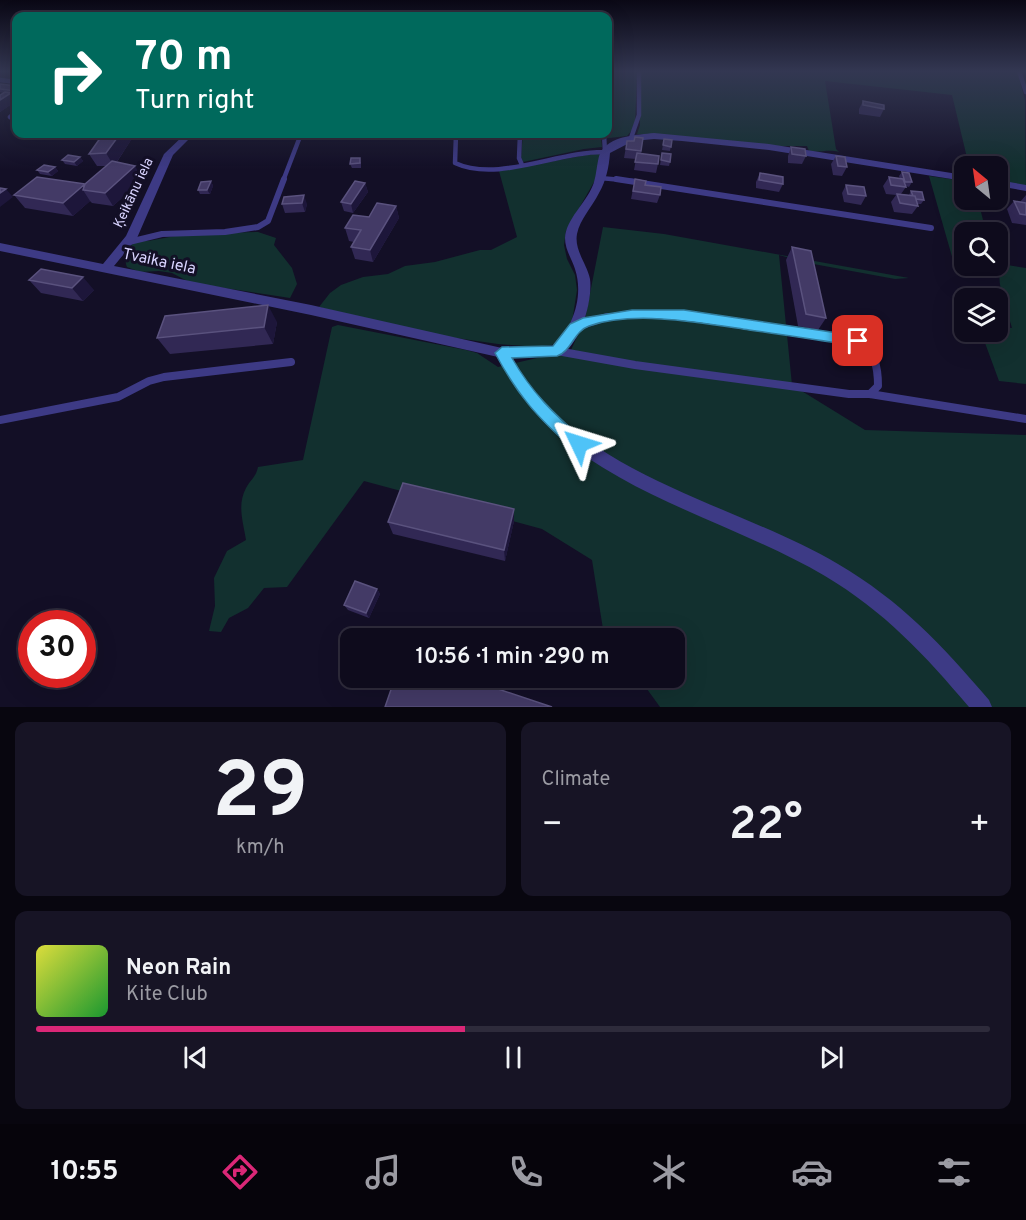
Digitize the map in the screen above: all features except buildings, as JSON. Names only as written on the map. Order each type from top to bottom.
[{"type":"street","points":[[557,351],[575,327],[585,282],[574,255],[572,234],[600,178],[605,152],[614,145],[631,138],[654,136],[769,147],[954,176]]},
{"type":"street","name":"Ķeikānu iela","points":[[106,268],[127,243],[169,154],[186,138]]},
{"type":"street","points":[[1008,185],[1026,188]]},
{"type":"street","name":"Tvaika iela","points":[[0,247],[311,310],[502,353],[557,351]]},
{"type":"street","points":[[502,353],[523,389],[544,415],[579,444],[656,488],[735,521],[830,569],[885,606],[942,661],[981,707]]},
{"type":"lane","points":[[631,138],[637,131],[639,104]]},
{"type":"lane","points":[[127,243],[149,235],[248,231],[264,225],[268,221],[299,138]]},
{"type":"lane","points":[[456,138],[454,160],[458,166],[470,169],[522,165],[584,151],[605,152],[603,138]]},
{"type":"lane","points":[[520,138],[519,158],[522,165]]},
{"type":"lane","points":[[600,178],[655,184],[931,228]]},
{"type":"lane","points":[[575,327],[588,321],[621,316],[684,315],[843,338],[865,345],[878,364],[878,386],[870,394]]},
{"type":"lane","points":[[557,351],[723,378],[849,394],[870,394],[1026,418]]},
{"type":"lane","points":[[0,420],[118,397],[149,381],[164,377],[291,362]]},
{"type":"green space","points":[[612,104],[636,104],[635,127],[627,136],[612,138]]},
{"type":"green space","points":[[640,104],[829,104],[836,149],[839,152],[809,151],[807,146],[778,146],[637,134],[640,125]]},
{"type":"green space","points":[[954,104],[1025,104],[1026,187],[1008,184],[1008,156],[967,156]]},
{"type":"green space","points":[[523,138],[610,138],[601,139],[602,147],[523,162],[521,157]]},
{"type":"green space","points":[[598,153],[601,156],[598,175],[566,231],[564,245],[567,259],[575,275],[577,290],[572,322],[564,337],[552,345],[537,347],[498,344],[428,334],[319,307],[330,293],[341,285],[363,277],[388,274],[405,266],[435,262],[480,250],[491,250],[517,237],[499,171]]},
{"type":"green space","points":[[929,176],[954,180],[954,210],[980,210],[984,222],[954,222],[953,260]]},
{"type":"green space","points":[[603,227],[664,234],[909,278],[895,279],[808,263],[779,255],[792,385],[865,430],[1026,435],[1026,707],[660,707],[646,688],[685,688],[685,628],[603,628],[592,560],[542,529],[364,481],[287,587],[264,588],[248,608],[229,618],[221,632],[209,631],[215,606],[214,578],[227,551],[246,540],[241,507],[246,488],[255,476],[258,467],[303,460],[332,327],[338,325],[466,350],[477,353],[498,367],[571,350],[585,319]]},
{"type":"green space","points":[[258,232],[276,238],[274,245],[292,268],[297,284],[290,298],[191,283],[172,273],[140,272],[127,267],[126,256],[129,248],[138,240],[148,241],[186,234]]},
{"type":"green space","points":[[1008,265],[1026,268],[1026,384],[999,381],[985,342],[1008,342],[1008,327],[1012,328],[1008,315],[1008,288],[1001,288],[1000,276],[1008,276]]},
{"type":"route","points":[[579,444],[544,415],[523,389],[502,353],[557,351],[575,327],[588,321],[653,314],[684,315],[858,341]]}]
